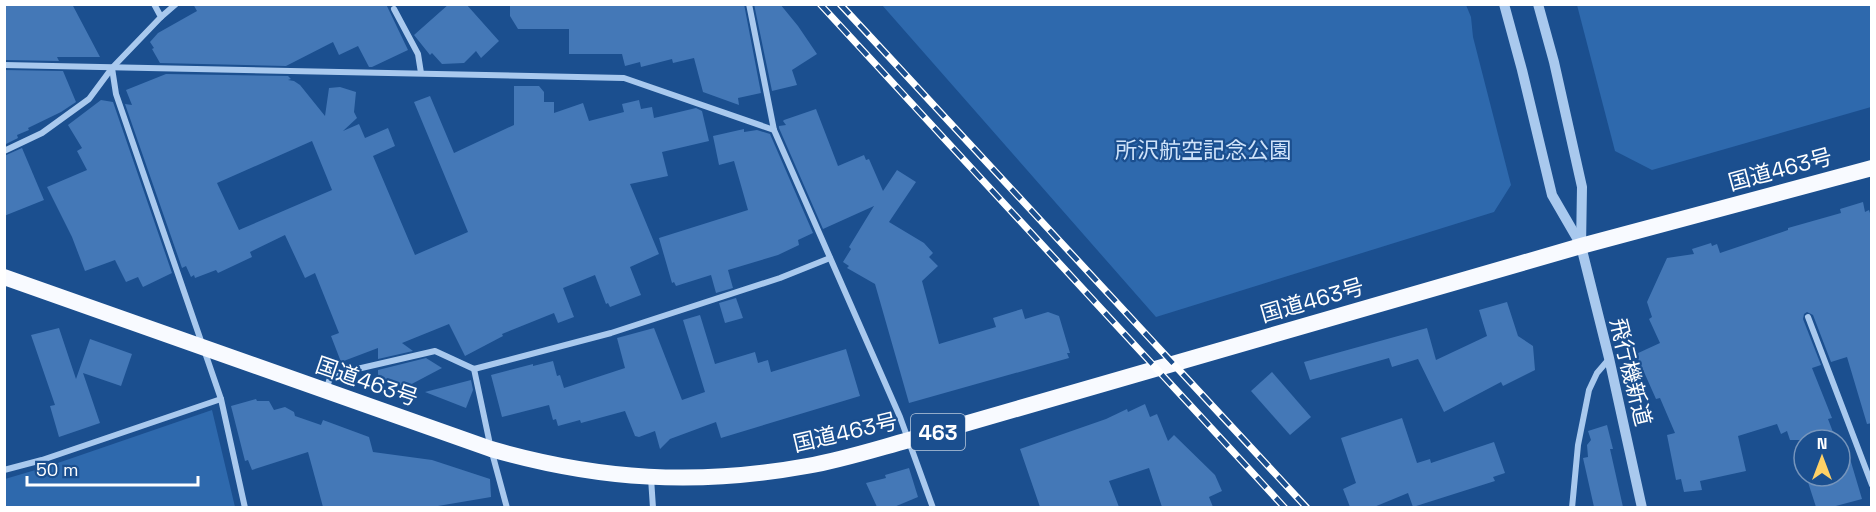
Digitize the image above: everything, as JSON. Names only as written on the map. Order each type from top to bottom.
[{"type":"highway","name":"国道463号","points":[[4,277],[491,449],[535,462],[651,478],[709,477],[759,474],[810,465],[909,440],[1581,246],[1872,168]]},
{"type":"street","points":[[154,4],[161,17]]},
{"type":"street","points":[[4,151],[42,133],[89,99],[112,69],[176,4]]},
{"type":"street","points":[[749,4],[774,130],[909,440],[933,507]]},
{"type":"street","points":[[1504,4],[1552,195],[1581,246]]},
{"type":"street","points":[[1538,4],[1554,62],[1582,187],[1581,246]]},
{"type":"street","points":[[394,9],[418,54],[421,73]]},
{"type":"street","points":[[4,65],[624,78],[774,130]]},
{"type":"street","points":[[112,69],[116,94],[221,399],[245,507]]},
{"type":"street","name":"飛行機新道","points":[[1581,246],[1642,507]]},
{"type":"street","points":[[326,390],[331,375],[435,351],[474,369],[611,333],[780,278],[830,258]]},
{"type":"street","points":[[1808,317],[1872,485]]},
{"type":"street","points":[[1572,507],[1578,445],[1589,390],[1597,373],[1609,358]]},
{"type":"street","points":[[474,369],[491,449],[507,507]]},
{"type":"street","points":[[4,470],[42,460],[221,399]]},
{"type":"street","points":[[651,478],[653,507]]},
{"type":"green space","name":"所沢航空記念公園","points":[[882,5],[1466,5],[1471,17],[1473,37],[1511,185],[1494,212],[1156,317]]},
{"type":"green space","points":[[1577,5],[1871,5],[1871,107],[1652,170],[1615,151]]},
{"type":"green space","points":[[212,410],[235,507],[5,507],[5,479]]},
{"type":"building","points":[[4,4],[72,4],[100,57],[57,57],[59,61],[4,60]]},
{"type":"building","points":[[193,4],[386,4],[408,50],[372,67],[369,67],[358,46],[339,55],[333,42],[286,66],[160,63],[150,42],[158,33],[197,11]]},
{"type":"building","points":[[449,4],[466,4],[499,41],[481,58],[476,51],[464,63],[442,64],[432,53],[430,55],[414,35]]},
{"type":"building","points":[[510,4],[744,4],[761,93],[738,98],[739,105],[703,92],[694,58],[673,63],[672,59],[641,67],[640,62],[625,66],[622,54],[569,54],[569,29],[518,29],[510,16]]},
{"type":"building","points":[[754,4],[780,4],[817,54],[792,70],[797,85],[772,91]]},
{"type":"building","points":[[4,70],[63,71],[76,102],[28,128],[29,130],[17,135],[18,138],[4,145]]},
{"type":"building","points":[[166,74],[288,76],[291,79],[288,80],[300,85],[325,116],[329,88],[340,87],[356,92],[354,112],[357,118],[343,131],[359,124],[365,138],[388,128],[395,146],[373,156],[415,255],[468,232],[414,102],[430,96],[454,153],[514,125],[514,86],[539,86],[544,92],[544,102],[554,102],[554,113],[583,103],[589,121],[624,112],[622,104],[639,100],[641,109],[652,107],[654,118],[696,108],[702,111],[709,141],[662,152],[668,176],[630,184],[659,254],[630,267],[641,295],[610,307],[608,303],[606,304],[595,275],[563,288],[574,317],[558,323],[554,313],[502,334],[503,336],[465,356],[449,324],[402,343],[413,351],[378,359],[378,348],[341,362],[331,336],[339,333],[315,273],[305,278],[285,235],[250,252],[252,257],[218,273],[216,270],[195,278],[194,275],[191,277],[186,266],[182,268],[125,104],[132,105],[126,90]],"holes":[[[312,141],[332,190],[239,230],[217,183]]]},
{"type":"building","points":[[101,100],[113,102],[172,273],[143,287],[138,277],[126,282],[115,260],[85,271],[72,237],[47,187],[87,170],[77,151],[82,148],[68,125]]},
{"type":"building","points":[[816,109],[838,166],[864,155],[866,160],[869,159],[883,191],[897,170],[916,182],[889,222],[924,243],[933,253],[929,257],[938,266],[922,281],[939,344],[996,327],[993,318],[1022,309],[1025,319],[1048,312],[1059,316],[1070,353],[1067,353],[1069,358],[909,403],[875,284],[847,268],[849,266],[843,262],[851,249],[849,247],[874,206],[823,229],[779,128],[779,126],[786,125],[784,120]]},
{"type":"building","points":[[744,129],[744,132],[757,130],[770,134],[813,233],[798,240],[799,245],[778,255],[728,270],[733,288],[716,293],[711,275],[676,286],[674,282],[672,283],[659,238],[748,210],[734,161],[719,165],[713,136]]},
{"type":"building","points":[[22,148],[44,200],[4,216],[4,156]]},
{"type":"building","points":[[1863,202],[1865,212],[1869,210],[1872,220],[1872,423],[1867,424],[1847,357],[1831,362],[1813,315],[1807,312],[1803,319],[1821,365],[1812,368],[1832,418],[1828,419],[1831,428],[1792,428],[1792,440],[1790,440],[1787,431],[1781,434],[1777,424],[1738,436],[1746,471],[1700,481],[1702,490],[1684,492],[1681,479],[1676,480],[1667,435],[1675,433],[1660,398],[1656,399],[1636,354],[1660,343],[1649,319],[1652,317],[1647,302],[1667,258],[1694,254],[1692,249],[1711,243],[1712,246],[1717,244],[1720,253],[1788,230],[1788,228],[1841,213],[1840,209]]},
{"type":"building","points":[[736,298],[743,318],[725,323],[719,303]]},
{"type":"building","points":[[1507,302],[1518,336],[1533,346],[1535,370],[1503,386],[1501,382],[1444,412],[1418,359],[1392,367],[1389,358],[1310,380],[1304,362],[1427,328],[1436,360],[1487,336],[1479,310]]},
{"type":"building","points":[[700,315],[715,364],[755,352],[758,363],[768,360],[771,372],[846,349],[860,396],[721,438],[716,422],[670,439],[660,449],[655,431],[639,437],[635,436],[625,411],[581,423],[580,420],[558,426],[556,419],[553,420],[549,405],[502,417],[491,375],[553,361],[557,376],[560,375],[564,388],[625,368],[617,338],[654,328],[682,400],[705,392],[683,320]]},
{"type":"building","points":[[59,328],[76,379],[90,339],[132,354],[121,386],[83,373],[100,423],[59,437],[50,406],[55,405],[31,335]]},
{"type":"building","points":[[426,358],[442,368],[406,387],[378,377],[378,370]]},
{"type":"building","points":[[1272,372],[1311,417],[1290,435],[1251,391]]},
{"type":"building","points":[[471,380],[473,390],[466,408],[425,392]]},
{"type":"building","points":[[256,399],[257,401],[269,401],[274,410],[285,407],[294,412],[295,416],[321,425],[323,420],[369,437],[373,452],[432,460],[490,479],[491,497],[432,507],[323,507],[308,452],[252,470],[248,460],[245,461],[231,406]]},
{"type":"building","points":[[1145,404],[1150,417],[1157,414],[1168,441],[1174,435],[1215,475],[1222,491],[1209,497],[1213,507],[1162,507],[1149,468],[1109,481],[1119,507],[1040,507],[1020,449]]},
{"type":"building","points":[[1402,418],[1417,463],[1430,459],[1431,463],[1494,442],[1505,473],[1493,477],[1495,481],[1413,507],[1408,493],[1374,507],[1350,507],[1343,489],[1356,483],[1341,438]]},
{"type":"building","points":[[1607,425],[1623,507],[1594,507],[1583,458],[1588,457],[1587,445],[1591,440],[1588,431]]},
{"type":"building","points":[[1852,465],[1862,499],[1832,507],[1816,507],[1810,488],[1852,488]]},
{"type":"building","points":[[909,468],[918,497],[894,507],[877,507],[866,483],[886,478],[885,475]]},
{"type":"railway","points":[[820,4],[1285,508]]},
{"type":"railway","points":[[840,4],[1307,508]]}]
